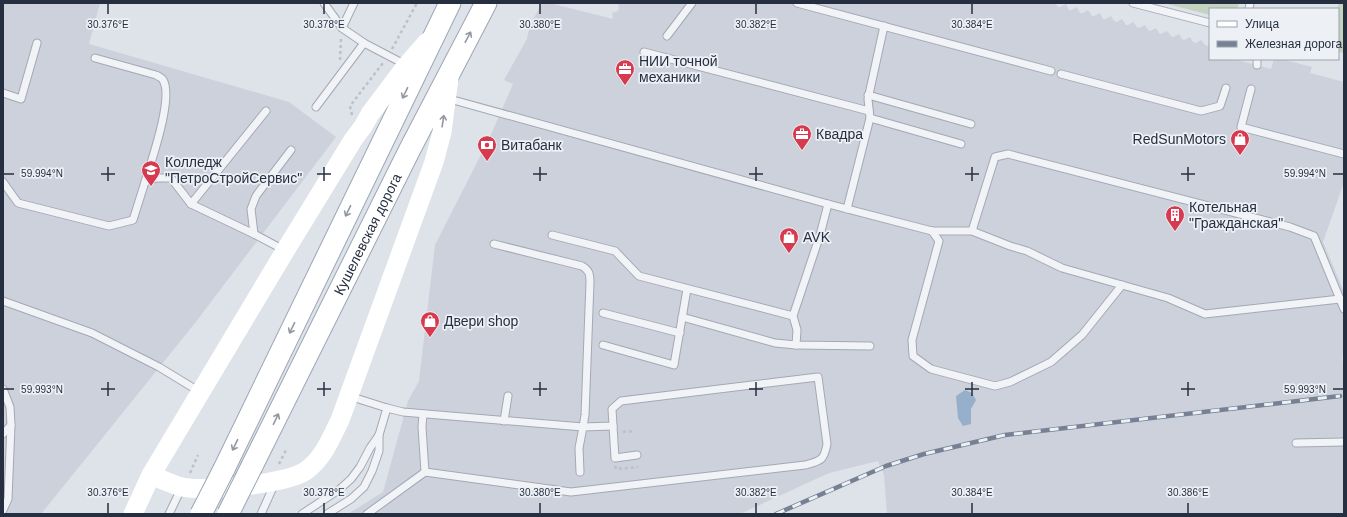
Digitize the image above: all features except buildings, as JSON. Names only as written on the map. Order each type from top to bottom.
[{"type":"main road","name":"Кушелевская дорога","points":[[201,514],[434,33],[450,3]]},
{"type":"main road","name":"Кушелевская дорога","points":[[228,514],[410,149],[486,3]]},
{"type":"main road","points":[[133,514],[151,475],[353,140],[358,122],[370,114],[406,66],[434,33]]},
{"type":"main road","points":[[151,475],[186,480],[201,489],[224,489],[293,477],[307,471],[327,448],[340,420],[435,159],[442,132],[450,72]]},
{"type":"main road","points":[[358,122],[380,126],[383,130],[384,137]]},
{"type":"main road","points":[[410,149],[416,145],[424,144],[434,153],[435,159]]},
{"type":"main road","points":[[119,514],[151,475]]},
{"type":"lane","points":[[324,3],[342,28],[364,43],[389,55],[406,66]]},
{"type":"lane","points":[[342,28],[354,3]]},
{"type":"lane","points":[[667,36],[692,3]]},
{"type":"lane","points":[[797,3],[1051,71]]},
{"type":"lane","points":[[1133,3],[1209,23]]},
{"type":"lane","points":[[847,209],[869,115],[868,95],[884,26]]},
{"type":"lane","points":[[3,93],[21,98],[37,43]]},
{"type":"lane","points":[[316,107],[364,43]]},
{"type":"lane","points":[[644,52],[869,115],[962,144]]},
{"type":"lane","points":[[3,182],[18,203],[109,226],[133,220],[166,108],[167,91],[163,80],[156,75],[95,58]]},
{"type":"lane","points":[[1061,74],[1201,111],[1220,106],[1226,88]]},
{"type":"lane","points":[[1251,89],[1241,127],[1344,154]]},
{"type":"lane","points":[[868,95],[971,124]]},
{"type":"lane","points":[[446,98],[828,204],[932,231],[972,231],[1027,251],[1062,268],[1168,298],[1205,314],[1340,299]]},
{"type":"lane","points":[[191,204],[266,111]]},
{"type":"lane","points":[[254,234],[251,209],[256,196],[291,150]]},
{"type":"lane","points":[[972,231],[995,157],[1008,154],[1290,227],[1314,236],[1344,309]]},
{"type":"lane","points":[[145,182],[156,178],[171,178],[191,204],[254,234],[285,251]]},
{"type":"lane","points":[[796,345],[797,330],[793,316],[820,235],[828,204]]},
{"type":"lane","points":[[932,231],[939,241],[912,340],[913,356],[931,369],[995,386],[1010,382],[1051,362],[1082,335],[1122,285]]},
{"type":"lane","points":[[552,235],[615,251],[639,276],[793,316]]},
{"type":"lane","points":[[494,244],[582,266],[588,270],[590,282],[585,415],[579,448],[580,472]]},
{"type":"lane","points":[[603,345],[674,365],[687,289]]},
{"type":"lane","points":[[3,301],[92,333],[159,367],[201,392]]},
{"type":"lane","points":[[603,313],[680,333]]},
{"type":"lane","points":[[682,317],[775,343],[796,345],[870,346]]},
{"type":"lane","points":[[368,514],[425,472],[571,492],[805,465],[820,461],[825,454],[827,444],[818,377],[621,401],[612,409],[615,458],[637,455]]},
{"type":"lane","points":[[3,389],[10,407],[11,425],[8,500],[3,510]]},
{"type":"lane","points":[[348,396],[403,412],[583,427],[613,426]]},
{"type":"lane","points":[[504,421],[508,396]]},
{"type":"lane","points":[[327,514],[351,499],[364,487],[372,471],[379,451],[379,435],[386,408]]},
{"type":"lane","points":[[423,414],[422,428],[425,472]]},
{"type":"lane","points":[[3,434],[11,425]]},
{"type":"lane","points":[[302,514],[340,489],[351,479],[379,435]]},
{"type":"lane","points":[[1296,443],[1344,442]]},
{"type":"lane","points":[[169,514],[186,480]]},
{"type":"lane","points":[[261,514],[276,480]]},
{"type":"path","points":[[358,122],[350,106],[389,55],[417,3]]},
{"type":"path","points":[[339,76],[342,28]]},
{"type":"path","points":[[186,480],[198,455]]},
{"type":"shaded area","name":"Колледж \"ПетроСтройСервис\"","points":[[3,3],[100,3],[89,44],[289,102],[336,137],[195,323],[41,514],[3,514]]},
{"type":"shaded area","points":[[542,3],[549,3],[613,19],[612,13],[618,11],[619,9],[618,3],[1055,3],[1058,7],[1066,4],[1069,10],[1077,7],[1080,13],[1088,10],[1092,16],[1100,13],[1103,19],[1111,16],[1114,21],[1117,22],[1122,19],[1126,25],[1133,22],[1139,28],[1145,25],[1150,31],[1156,28],[1161,34],[1167,31],[1173,37],[1179,34],[1184,40],[1190,37],[1193,42],[1196,43],[1201,40],[1205,45],[1209,45],[1209,60],[1237,60],[1271,69],[1274,60],[1285,60],[1312,67],[1310,73],[1344,82],[1344,185],[1323,242],[1344,292],[1344,355],[1342,356],[1344,372],[1344,514],[887,514],[884,475],[878,461],[829,473],[740,514],[348,514],[383,492],[408,401],[419,381],[435,245],[489,139],[513,84],[504,80],[527,39],[530,25]]},
{"type":"green space","points":[[1164,3],[1239,3],[1237,8],[1209,8],[1209,15]]},
{"type":"green space","points":[[1339,3],[1344,3],[1344,53],[1339,52],[1339,8],[1337,8]]},
{"type":"water","points":[[965,390],[972,393],[976,400],[971,409],[971,424],[963,426],[958,418],[956,396]]},
{"type":"railway","points":[[776,514],[886,466],[924,454],[1005,435],[1340,396]]},
{"type":"place","name":"НИИ точной механики","points":[[625,86]]},
{"type":"place","name":"Квадра","points":[[802,151]]},
{"type":"place","name":"RedSunMotors","points":[[1240,156]]},
{"type":"place","name":"Витабанк","points":[[487,162]]},
{"type":"place","name":"Колледж \"ПетроСтройСервис\"","points":[[151,187]]},
{"type":"place","name":"Котельная \"Гражданская\"","points":[[1175,232]]},
{"type":"place","name":"AVK","points":[[789,254]]},
{"type":"place","name":"Двери shop","points":[[430,338]]}]
